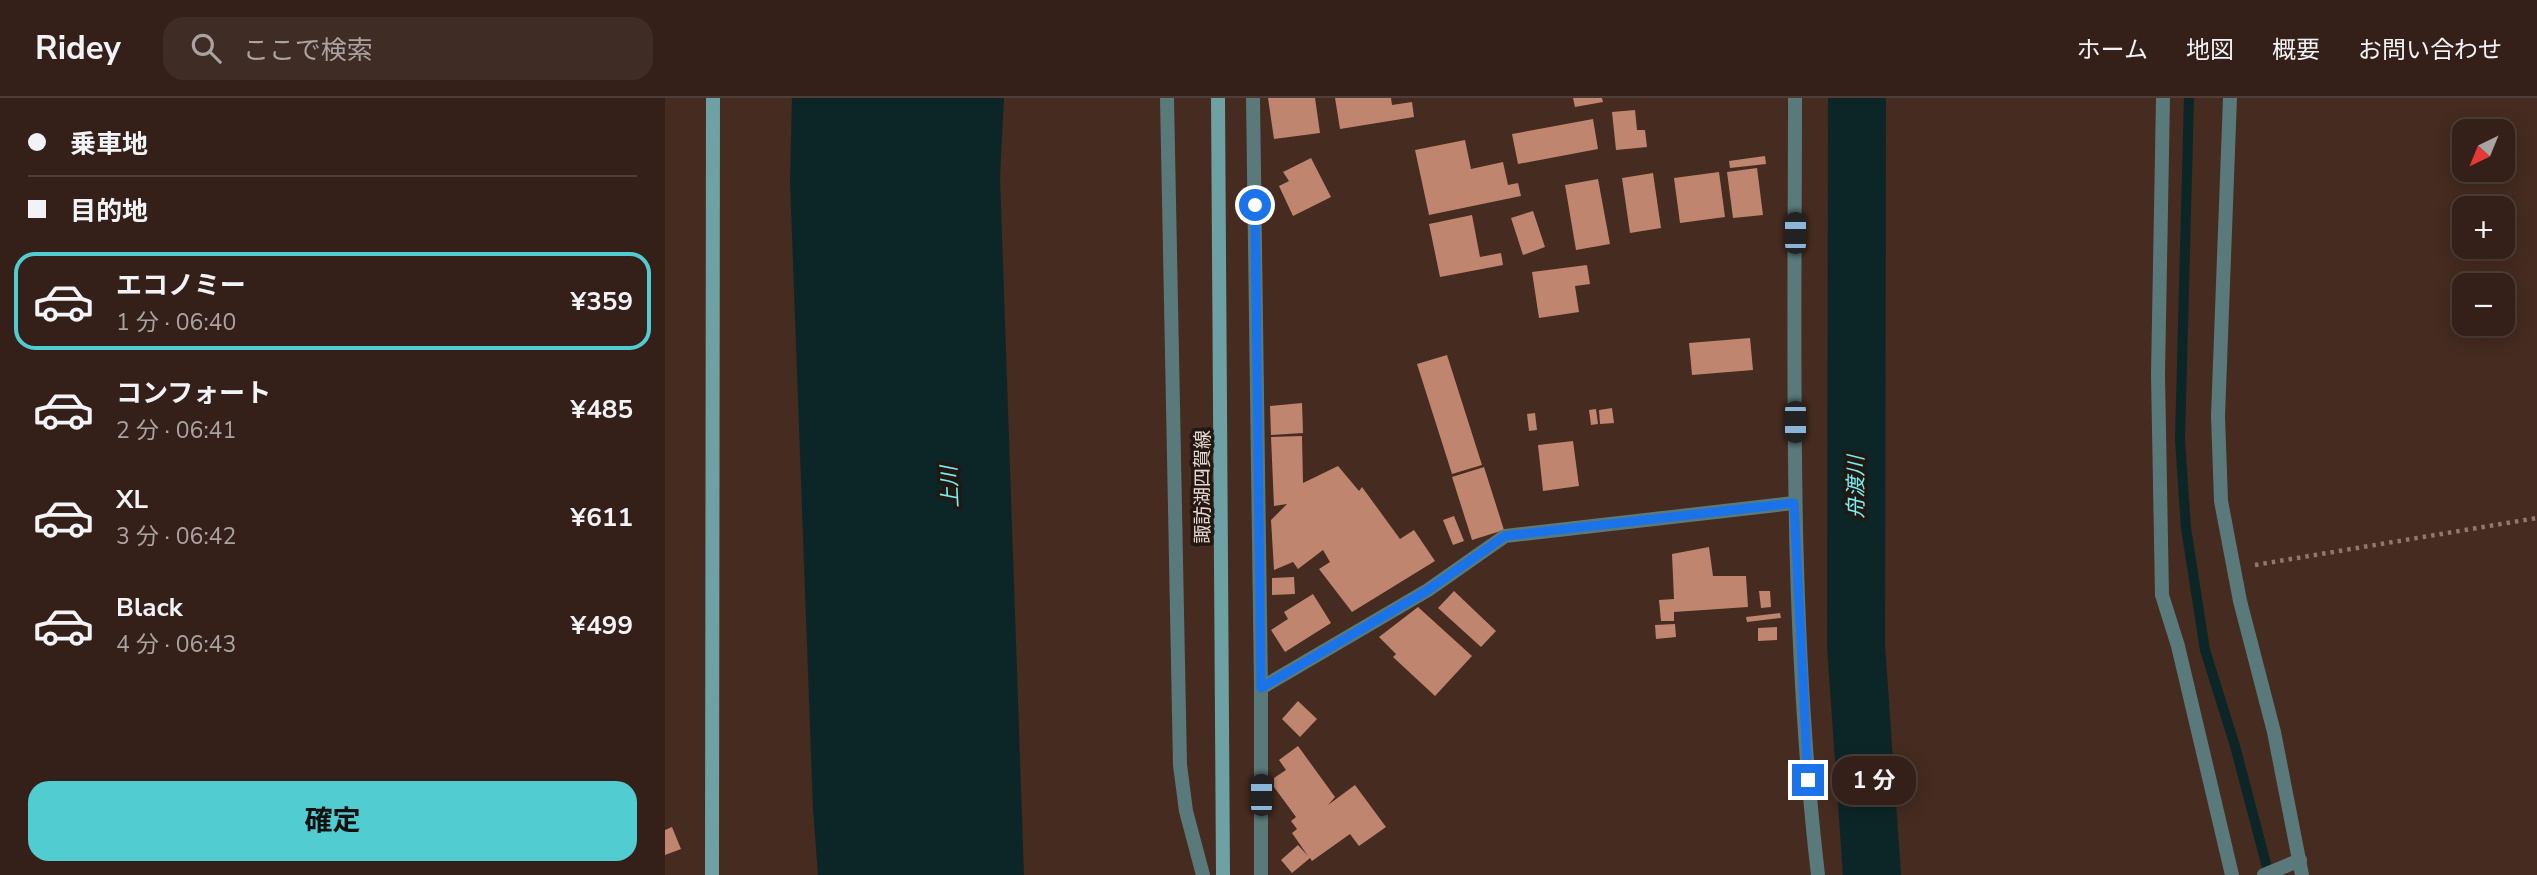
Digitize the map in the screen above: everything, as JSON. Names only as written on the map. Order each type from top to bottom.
[{"type":"street","points":[[712,875],[713,98]]},
{"type":"street","points":[[1167,98],[1180,765],[1186,811],[1203,875]]},
{"type":"street","name":"諏訪湖四賀線","points":[[1218,98],[1223,875]]},
{"type":"street","points":[[1253,98],[1261,875]]},
{"type":"street","points":[[1795,98],[1794,503],[1810,808],[1818,875]]},
{"type":"street","points":[[2162,98],[2158,375],[2162,595],[2178,646],[2232,875]]},
{"type":"street","points":[[2230,98],[2218,416],[2221,501],[2233,569],[2274,732],[2301,868],[2264,875]]},
{"type":"street","points":[[1261,688],[1428,590],[1505,536],[1794,503]]},
{"type":"path","points":[[2233,569],[2537,519]]},
{"type":"water","name":"上川","points":[[792,98],[1004,98],[1000,177],[1024,875],[818,875],[813,809],[790,181]]},
{"type":"building","points":[[1268,98],[1315,98],[1320,133],[1274,139]]},
{"type":"building","points":[[1335,98],[1391,98],[1392,105],[1412,102],[1414,117],[1340,129]]},
{"type":"building","points":[[1573,98],[1602,98],[1603,102],[1575,107]]},
{"type":"building","points":[[1635,110],[1637,130],[1645,130],[1647,147],[1616,150],[1612,112]]},
{"type":"building","points":[[1593,119],[1598,149],[1518,164],[1512,134]]},
{"type":"building","points":[[1465,140],[1471,169],[1503,162],[1508,185],[1518,183],[1521,196],[1429,215],[1415,150]]},
{"type":"building","points":[[1765,156],[1766,164],[1730,168],[1729,161]]},
{"type":"building","points":[[1311,158],[1331,197],[1293,216],[1279,186],[1289,181],[1283,172]]},
{"type":"building","points":[[1757,168],[1763,215],[1733,218],[1727,172]]},
{"type":"building","points":[[1719,172],[1725,217],[1680,223],[1674,178]]},
{"type":"building","points":[[1653,173],[1661,228],[1630,233],[1622,178]]},
{"type":"building","points":[[1598,179],[1610,244],[1576,250],[1565,185]]},
{"type":"building","points":[[1533,211],[1545,247],[1523,255],[1511,218]]},
{"type":"building","points":[[1472,215],[1480,257],[1501,253],[1503,265],[1440,277],[1429,224]]},
{"type":"building","points":[[1587,265],[1590,284],[1575,286],[1579,312],[1539,318],[1532,272]]},
{"type":"building","points":[[1750,338],[1753,370],[1692,375],[1689,343]]},
{"type":"building","points":[[1447,355],[1482,465],[1452,474],[1417,364]]},
{"type":"building","points":[[1302,403],[1303,433],[1271,435],[1270,406]]},
{"type":"building","points":[[1612,408],[1614,423],[1600,424],[1599,410]]},
{"type":"building","points":[[1596,409],[1598,424],[1591,425],[1589,410]]},
{"type":"building","points":[[1535,413],[1537,430],[1529,431],[1527,414]]},
{"type":"building","points":[[1302,436],[1303,483],[1338,466],[1359,491],[1362,487],[1400,539],[1414,530],[1435,561],[1352,612],[1319,569],[1330,562],[1323,550],[1298,569],[1293,562],[1274,570],[1271,520],[1287,504],[1274,506],[1271,437]]},
{"type":"building","points":[[1573,441],[1579,486],[1543,491],[1538,445]]},
{"type":"building","points":[[1484,467],[1504,530],[1472,540],[1452,477]]},
{"type":"building","points":[[1454,516],[1464,541],[1453,545],[1443,520]]},
{"type":"building","points":[[1709,547],[1713,576],[1746,576],[1748,607],[1674,612],[1674,621],[1661,621],[1659,600],[1674,599],[1672,554]]},
{"type":"building","points":[[1294,577],[1295,594],[1272,595],[1272,578]]},
{"type":"building","points":[[1454,591],[1496,631],[1481,647],[1438,608]]},
{"type":"building","points":[[1759,591],[1770,591],[1771,607],[1761,608]]},
{"type":"building","points":[[1313,594],[1331,623],[1285,652],[1271,630],[1288,619],[1284,612]]},
{"type":"building","points":[[1418,607],[1472,656],[1435,696],[1393,657],[1396,654],[1379,637]]},
{"type":"building","points":[[1780,613],[1781,618],[1747,622],[1746,617]]},
{"type":"building","points":[[1675,624],[1676,637],[1656,639],[1655,625]]},
{"type":"building","points":[[1777,627],[1777,640],[1758,641],[1758,628]]},
{"type":"building","points":[[1298,701],[1317,719],[1300,737],[1282,719]]},
{"type":"building","points":[[1298,746],[1335,797],[1328,805],[1355,785],[1386,827],[1359,846],[1350,834],[1312,861],[1310,858],[1292,873],[1281,860],[1298,845],[1308,856],[1292,833],[1297,829],[1291,821],[1296,817],[1274,787],[1274,778],[1286,770],[1279,760]]},
{"type":"building","points":[[672,827],[681,849],[665,855],[665,830]]},
{"type":"waterway","name":"舟渡川","points":[[1857,98],[1856,646],[1872,875]]},
{"type":"waterway","points":[[2189,98],[2180,440],[2186,528],[2205,650],[2235,746],[2269,875]]},
{"type":"route","points":[[1255,205],[1261,688],[1428,590],[1505,536],[1794,503],[1808,780]]}]
